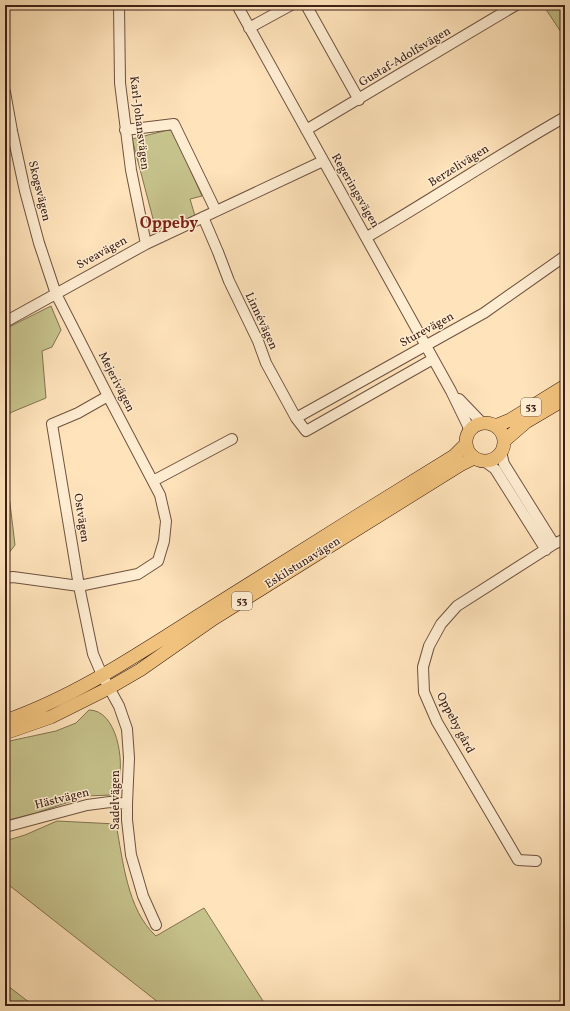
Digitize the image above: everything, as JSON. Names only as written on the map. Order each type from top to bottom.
[{"type":"main road","name":"53","points":[[466,444],[470,431],[477,425],[489,425],[510,420],[565,386]]},
{"type":"main road","name":"53","points":[[479,460],[494,459],[526,422],[565,399]]},
{"type":"main road","points":[[489,425],[503,435],[503,447]]},
{"type":"main road","points":[[466,444],[467,450],[479,460]]},
{"type":"main road","name":"Eskilstunavägen","points":[[5,721],[31,712],[69,694],[134,657],[454,456],[466,444]]},
{"type":"main road","name":"Eskilstunavägen","points":[[5,733],[51,717],[109,688],[140,670],[233,607],[460,465],[479,460]]},
{"type":"street","name":"Karl-Johansvägen","points":[[119,5],[120,83],[131,170],[146,244]]},
{"type":"street","name":"Regeringsvägen","points":[[237,5],[323,161],[367,237],[451,391],[470,431]]},
{"type":"street","points":[[250,28],[291,5]]},
{"type":"street","points":[[306,5],[359,100]]},
{"type":"street","name":"Gustaf-Adolfsvägen","points":[[306,130],[359,100],[516,5]]},
{"type":"street","name":"Skogsvägen","points":[[5,92],[25,191],[39,243],[56,294]]},
{"type":"street","name":"Berzelivägen","points":[[367,237],[412,211],[521,142],[565,117]]},
{"type":"street","points":[[126,130],[174,124],[216,211]]},
{"type":"street","name":"Sveavägen","points":[[5,322],[146,244],[323,161]]},
{"type":"street","name":"Linnévägen","points":[[203,217],[229,281],[258,341],[266,363],[296,418],[306,431],[433,359]]},
{"type":"street","name":"Sturevägen","points":[[296,418],[484,313],[565,256]]},
{"type":"street","name":"Mejerivägen","points":[[5,578],[14,577],[79,586],[138,574],[158,561],[164,542],[166,521],[160,495],[56,294]]},
{"type":"street","name":"Regeringsvägen","points":[[451,391],[489,425]]},
{"type":"street","name":"Ostvägen","points":[[102,675],[93,654],[79,586],[52,424],[78,413],[108,396]]},
{"type":"street","points":[[153,481],[232,439]]},
{"type":"street","points":[[503,447],[504,464],[550,547]]},
{"type":"street","points":[[479,460],[495,469],[550,547]]},
{"type":"street","name":"Oppeby gård","points":[[536,861],[518,860],[437,722],[424,692],[422,667],[429,646],[440,624],[457,606],[565,539]]},
{"type":"street","name":"Sadelvägen","points":[[102,675],[119,706],[126,729],[129,758],[127,804],[131,855],[142,896],[156,925]]},
{"type":"street","name":"Hästvägen","points":[[5,827],[87,805],[110,802],[127,804]]},
{"type":"shaded area","points":[[543,5],[565,5],[565,38]]},
{"type":"shaded area","points":[[172,129],[202,196],[190,199],[195,216],[156,230],[132,139]]},
{"type":"shaded area","points":[[51,306],[61,330],[52,347],[42,351],[46,398],[12,412],[5,418],[5,329]]},
{"type":"shaded area","points":[[5,462],[15,545],[5,558]]},
{"type":"shaded area","points":[[89,710],[99,712],[106,718],[117,739],[120,774],[118,784],[112,795],[87,796],[36,813],[5,821],[5,742],[56,731],[76,723]]},
{"type":"shaded area","points":[[57,821],[116,824],[124,868],[132,899],[138,913],[146,925],[156,936],[204,908],[263,1001],[256,1006],[163,1006],[5,882],[5,841],[25,835]]},
{"type":"shaded area","points":[[5,983],[8,986],[34,1006],[5,1006]]},
{"type":"district","name":"Oppeby","points":[[169,224]]}]
